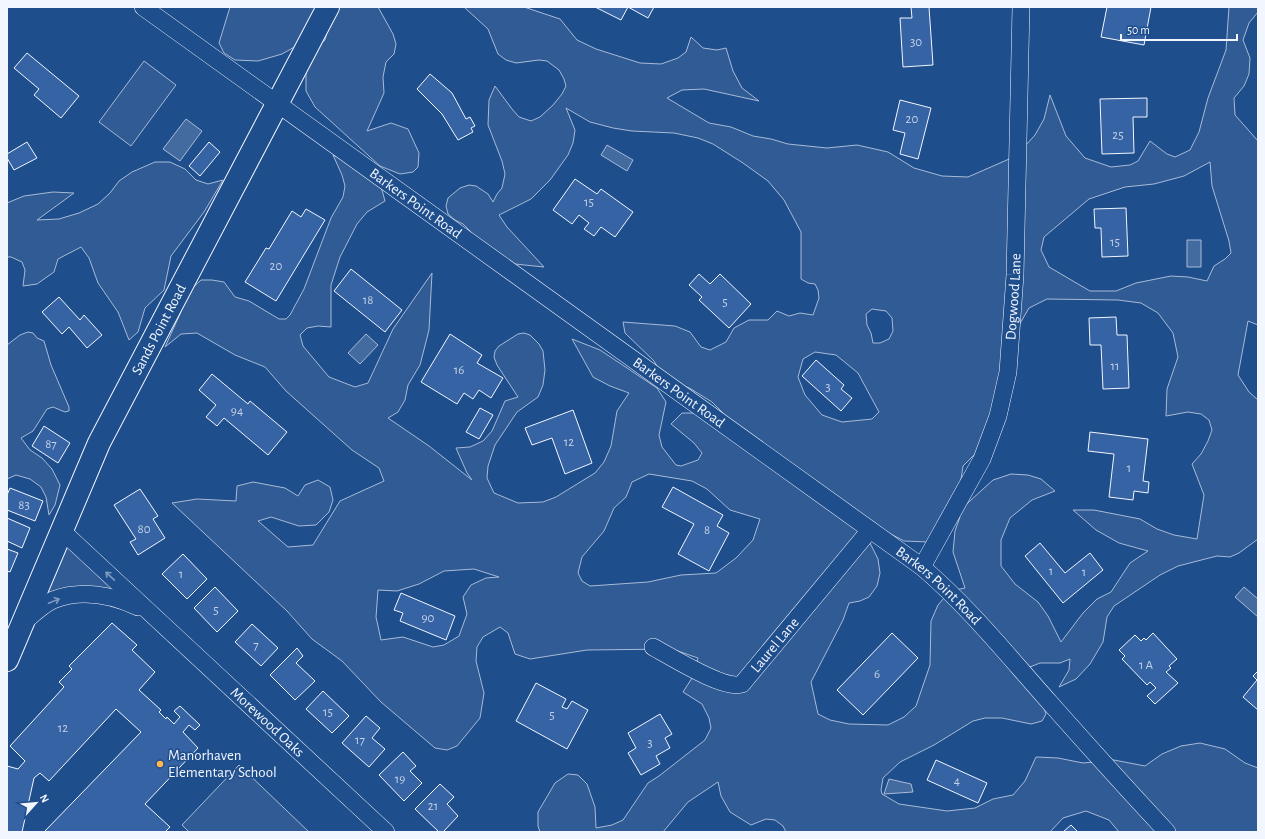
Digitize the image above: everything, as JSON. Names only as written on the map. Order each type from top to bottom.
[{"type":"main road","name":"Sands Point Road","points":[[7,660],[61,530],[105,430],[328,7]]},
{"type":"street","name":"Barkers Point Road","points":[[143,7],[922,567],[950,591],[982,625],[1072,728],[1167,832]]},
{"type":"street","name":"Dogwood Lane","points":[[922,567],[982,459],[998,416],[1008,372],[1015,275],[1021,7]]},
{"type":"street","name":"Morewood Oaks","points":[[61,530],[386,832]]},
{"type":"street","name":"Laurel Lane","points":[[653,647],[702,674],[734,685],[742,684],[870,530]]},
{"type":"street","name":"Morewood Oaks","points":[[23,623],[53,600],[88,594],[109,596],[149,612]]},
{"type":"shaded area","points":[[230,7],[322,7],[298,45],[282,54],[258,61],[235,60],[224,53],[219,43]]},
{"type":"shaded area","points":[[336,7],[378,7],[393,34],[396,44],[394,54],[386,62],[383,77],[384,93],[367,131],[391,123],[408,129],[419,153],[418,167],[413,172],[400,174],[380,166],[315,107],[306,91],[306,70],[314,49],[325,40],[329,24]]},
{"type":"shaded area","points":[[464,7],[524,7],[560,19],[577,40],[596,49],[640,63],[661,64],[678,58],[686,52],[691,37],[703,48],[717,50],[726,48],[733,71],[742,88],[759,101],[704,89],[682,90],[667,98],[709,123],[731,127],[753,136],[788,144],[827,148],[857,145],[888,152],[914,168],[942,176],[968,177],[1016,156],[1035,135],[1044,119],[1050,95],[1066,136],[1085,158],[1111,167],[1130,165],[1138,161],[1150,141],[1167,154],[1175,157],[1190,150],[1199,132],[1208,98],[1226,50],[1229,7],[1258,7],[1258,12],[1249,23],[1243,40],[1250,58],[1249,74],[1244,86],[1234,98],[1235,115],[1258,141],[1258,325],[1248,321],[1238,375],[1249,392],[1258,400],[1258,539],[1239,553],[1230,557],[1217,556],[1178,566],[1160,575],[1114,606],[1107,617],[1103,642],[1090,664],[1076,679],[1059,687],[1069,670],[1070,659],[1060,663],[1040,663],[1022,670],[1043,706],[1046,714],[1042,721],[1031,724],[1002,718],[985,718],[973,721],[934,745],[900,762],[883,778],[881,790],[882,794],[899,804],[947,811],[975,808],[993,799],[1013,795],[1025,781],[1036,757],[1058,758],[1083,763],[1114,760],[1145,766],[1162,754],[1181,746],[1200,743],[1225,749],[1245,763],[1258,768],[1258,832],[1119,832],[1109,820],[1086,811],[1063,818],[1050,832],[786,832],[783,826],[775,820],[766,819],[751,825],[730,812],[721,796],[718,782],[688,802],[663,832],[540,832],[538,826],[538,812],[555,783],[568,774],[578,775],[587,784],[595,807],[596,828],[612,825],[623,820],[648,783],[705,740],[711,728],[709,718],[702,704],[683,692],[692,678],[698,658],[672,649],[587,650],[530,659],[515,654],[508,633],[500,627],[483,637],[477,647],[476,661],[484,693],[480,718],[457,746],[447,750],[435,748],[381,702],[342,661],[312,639],[287,611],[172,503],[197,499],[236,501],[237,486],[253,482],[285,488],[298,496],[305,485],[318,480],[330,487],[333,500],[329,512],[316,525],[299,526],[271,517],[258,521],[288,547],[313,545],[340,501],[384,481],[379,468],[352,450],[286,391],[265,367],[235,355],[197,333],[181,334],[165,347],[180,314],[187,293],[201,280],[224,282],[235,297],[249,301],[279,319],[286,319],[290,315],[304,289],[331,218],[343,197],[345,186],[333,155],[359,167],[373,179],[382,190],[385,201],[367,212],[357,224],[340,257],[331,285],[331,327],[318,326],[307,328],[300,335],[303,346],[329,377],[355,387],[368,383],[393,329],[432,273],[429,330],[420,365],[408,385],[405,400],[398,412],[388,418],[429,446],[472,480],[467,473],[456,448],[470,447],[483,441],[492,431],[505,401],[518,397],[497,365],[494,357],[495,351],[499,346],[518,334],[524,333],[530,335],[539,344],[543,351],[545,370],[543,385],[538,397],[517,412],[495,445],[488,466],[487,478],[494,493],[518,503],[543,502],[556,497],[595,473],[604,462],[611,446],[617,411],[629,393],[610,386],[593,377],[572,339],[600,350],[657,388],[666,402],[659,435],[662,447],[676,465],[681,466],[698,460],[702,453],[694,443],[671,424],[682,413],[695,413],[733,423],[712,402],[691,389],[663,376],[654,361],[625,333],[623,322],[675,326],[690,332],[701,347],[710,350],[726,342],[734,328],[749,320],[768,320],[777,311],[789,316],[800,313],[813,315],[819,298],[818,290],[815,284],[808,283],[801,279],[801,232],[784,200],[768,181],[713,144],[698,138],[674,133],[632,131],[613,128],[590,122],[566,108],[575,130],[573,143],[568,155],[550,180],[531,199],[499,215],[507,227],[544,267],[515,264],[483,244],[463,224],[448,214],[446,206],[448,198],[460,188],[469,185],[476,186],[488,194],[493,202],[502,188],[505,174],[502,161],[488,125],[489,100],[495,86],[519,117],[531,121],[540,117],[553,105],[562,94],[566,86],[559,70],[547,61],[539,60],[516,63],[506,60],[498,54],[488,29]],"holes":[[[1210,162],[1212,186],[1229,241],[1231,253],[1214,266],[1207,281],[1188,277],[1171,276],[1136,283],[1116,291],[1090,291],[1049,267],[1041,250],[1044,237],[1089,199],[1125,187],[1154,184],[1184,176]],[[1047,299],[1118,300],[1141,303],[1158,313],[1173,333],[1178,357],[1167,389],[1166,416],[1188,412],[1201,414],[1209,420],[1212,430],[1201,454],[1192,464],[1204,495],[1197,539],[1174,535],[1157,529],[1140,519],[1094,510],[1073,510],[1096,530],[1119,543],[1148,551],[1130,563],[1111,592],[1097,599],[1083,613],[1061,642],[1048,616],[1038,602],[1015,584],[1001,566],[1001,540],[1010,518],[1032,500],[1055,491],[1041,479],[1028,475],[1011,474],[993,480],[960,510],[959,493],[963,466],[975,454],[1011,384],[1015,332],[1029,308]],[[872,309],[886,311],[892,318],[893,331],[889,339],[880,343],[873,343],[871,333],[867,325],[866,314]],[[815,352],[836,355],[858,373],[879,412],[872,419],[842,422],[822,415],[805,395],[798,377],[803,359]],[[649,474],[692,481],[707,489],[730,510],[760,519],[753,540],[736,558],[716,573],[681,575],[648,582],[590,586],[582,581],[578,573],[582,557],[604,531],[614,508],[626,497],[632,482]],[[960,517],[955,531],[953,552],[965,588],[950,591],[938,605],[931,621],[930,665],[916,706],[904,717],[888,725],[849,724],[830,720],[818,714],[811,682],[843,620],[849,603],[860,601],[869,597],[877,586],[880,573],[878,559],[866,535],[872,524],[904,541],[928,542],[938,528]],[[474,569],[499,577],[486,578],[471,585],[463,597],[467,614],[459,636],[444,645],[433,647],[403,637],[381,640],[376,617],[378,590],[397,591],[419,584],[444,571]]]},
{"type":"shaded area","points":[[144,61],[176,85],[131,146],[99,122]]},
{"type":"shaded area","points":[[186,119],[202,131],[180,161],[163,149]]},
{"type":"shaded area","points":[[607,145],[633,160],[627,171],[601,155]]},
{"type":"shaded area","points":[[155,162],[170,162],[185,169],[196,180],[208,184],[223,180],[204,212],[171,256],[164,290],[145,308],[138,332],[129,340],[118,312],[98,283],[89,258],[81,247],[58,259],[54,272],[37,284],[23,286],[25,270],[22,262],[11,257],[7,257],[7,203],[24,196],[53,192],[74,193],[37,220],[59,219],[79,213],[98,204],[110,193],[119,181],[132,172]]},
{"type":"shaded area","points":[[1187,240],[1201,240],[1201,267],[1187,267]]},
{"type":"shaded area","points":[[28,332],[33,333],[37,338],[44,341],[51,365],[69,407],[69,411],[65,412],[53,407],[47,409],[33,431],[21,438],[30,450],[42,458],[52,469],[60,485],[55,505],[49,515],[46,497],[41,487],[30,479],[16,475],[7,479],[7,345],[20,335]]},
{"type":"shaded area","points":[[366,334],[378,345],[360,364],[348,353]]},
{"type":"shaded area","points":[[61,530],[149,612],[109,596],[42,607]]},
{"type":"shaded area","points":[[1244,587],[1258,599],[1258,617],[1235,597]]},
{"type":"shaded area","points":[[239,765],[309,832],[189,832],[182,825]]},
{"type":"shaded area","points":[[889,779],[911,784],[913,792],[884,794]]},
{"type":"building","points":[[595,7],[628,7],[621,20]]},
{"type":"building","points":[[628,7],[654,7],[648,18]]},
{"type":"building","points":[[911,7],[929,7],[933,65],[903,67],[900,18],[912,18]]},
{"type":"building","points":[[1107,7],[1151,7],[1144,45],[1101,37]]},
{"type":"building","points":[[27,53],[79,96],[61,118],[34,95],[39,89],[14,68]]},
{"type":"building","points":[[430,74],[452,93],[466,119],[470,117],[475,126],[471,128],[473,132],[458,140],[442,114],[417,89]]},
{"type":"building","points":[[1147,98],[1147,117],[1133,117],[1134,153],[1102,154],[1100,99]]},
{"type":"building","points":[[900,100],[931,108],[918,159],[900,154],[905,133],[893,130]]},
{"type":"building","points":[[27,142],[37,158],[14,170],[7,158],[7,154]]},
{"type":"building","points":[[209,142],[220,152],[200,176],[189,166]]},
{"type":"building","points":[[575,179],[597,194],[601,189],[633,212],[615,237],[601,227],[594,236],[584,229],[589,223],[579,215],[572,224],[553,210]]},
{"type":"building","points":[[1126,208],[1128,256],[1102,257],[1101,228],[1095,228],[1094,209]]},
{"type":"building","points":[[306,209],[325,220],[276,301],[245,282],[266,248],[269,249],[292,211],[301,217]]},
{"type":"building","points":[[351,269],[402,310],[385,332],[334,291]]},
{"type":"building","points":[[699,274],[710,284],[720,274],[751,304],[729,328],[699,300],[702,297],[689,285]]},
{"type":"building","points":[[59,297],[80,320],[84,315],[102,335],[87,348],[69,327],[62,334],[42,312]]},
{"type":"building","points":[[1116,317],[1117,335],[1127,335],[1129,388],[1103,389],[1101,345],[1090,345],[1089,318]]},
{"type":"building","points":[[450,334],[482,355],[477,363],[503,378],[491,398],[479,390],[473,399],[464,393],[457,404],[421,382]]},
{"type":"building","points":[[816,360],[844,385],[841,389],[852,398],[841,411],[802,376]]},
{"type":"building","points":[[212,374],[248,404],[250,401],[287,432],[268,455],[224,418],[217,426],[206,417],[216,405],[199,390]]},
{"type":"building","points":[[480,408],[493,415],[479,439],[466,432]]},
{"type":"building","points":[[573,410],[592,463],[565,474],[552,438],[532,445],[525,428]]},
{"type":"building","points":[[44,426],[70,443],[58,463],[32,446]]},
{"type":"building","points":[[1090,432],[1148,439],[1143,481],[1149,482],[1148,493],[1134,491],[1133,500],[1109,497],[1114,454],[1088,451]]},
{"type":"building","points":[[673,487],[723,515],[717,526],[729,533],[709,571],[678,554],[694,524],[662,507]]},
{"type":"building","points":[[10,488],[43,501],[35,521],[7,510],[7,495]]},
{"type":"building","points":[[140,489],[158,516],[153,519],[165,538],[138,555],[130,542],[136,539],[114,505]]},
{"type":"building","points":[[7,518],[30,528],[22,548],[7,541]]},
{"type":"building","points":[[1040,543],[1065,573],[1090,553],[1103,570],[1063,603],[1025,556]]},
{"type":"building","points":[[7,549],[18,553],[10,572],[7,571]]},
{"type":"building","points":[[183,554],[207,579],[187,599],[162,574]]},
{"type":"building","points":[[215,587],[238,611],[217,632],[194,608]]},
{"type":"building","points":[[401,593],[455,616],[446,640],[400,621],[403,613],[394,610]]},
{"type":"building","points":[[112,623],[137,645],[132,650],[155,672],[139,690],[161,710],[159,712],[166,719],[167,717],[174,724],[180,717],[174,711],[180,706],[200,725],[195,730],[189,725],[183,732],[198,748],[145,804],[170,827],[165,832],[44,832],[141,732],[116,709],[49,781],[40,773],[34,778],[22,832],[7,832],[7,766],[18,769],[25,761],[10,746],[64,687],[59,682],[72,669],[69,666]]},
{"type":"building","points":[[252,624],[278,648],[261,666],[235,642]]},
{"type":"building","points":[[892,633],[918,658],[863,715],[837,690]]},
{"type":"building","points":[[1153,633],[1177,659],[1169,666],[1171,668],[1166,672],[1178,683],[1155,704],[1147,696],[1156,688],[1150,682],[1147,685],[1122,659],[1125,656],[1119,650],[1135,635],[1141,641],[1144,638],[1146,640]]},
{"type":"building","points":[[297,648],[303,656],[296,663],[315,681],[295,700],[270,675]]},
{"type":"building","points":[[1258,671],[1258,710],[1243,697],[1257,680],[1253,676]]},
{"type":"building","points":[[536,683],[566,699],[562,707],[567,709],[572,701],[588,710],[567,749],[516,721]]},
{"type":"building","points":[[323,691],[349,716],[332,733],[306,709]]},
{"type":"building","points":[[660,714],[672,734],[665,738],[670,748],[656,756],[660,764],[641,775],[628,753],[636,748],[628,733]]},
{"type":"building","points":[[366,716],[380,728],[372,738],[385,749],[369,767],[342,743]]},
{"type":"building","points":[[403,752],[416,766],[410,771],[422,783],[404,801],[379,775]]},
{"type":"building","points":[[936,760],[987,783],[978,803],[927,780]]},
{"type":"building","points":[[440,784],[454,797],[447,804],[458,816],[443,832],[439,832],[415,809]]},
{"type":"building","points":[[1071,825],[1078,832],[1063,832]]},
{"type":"place","name":"Manorhaven Elementary School","points":[[160,764]]}]
